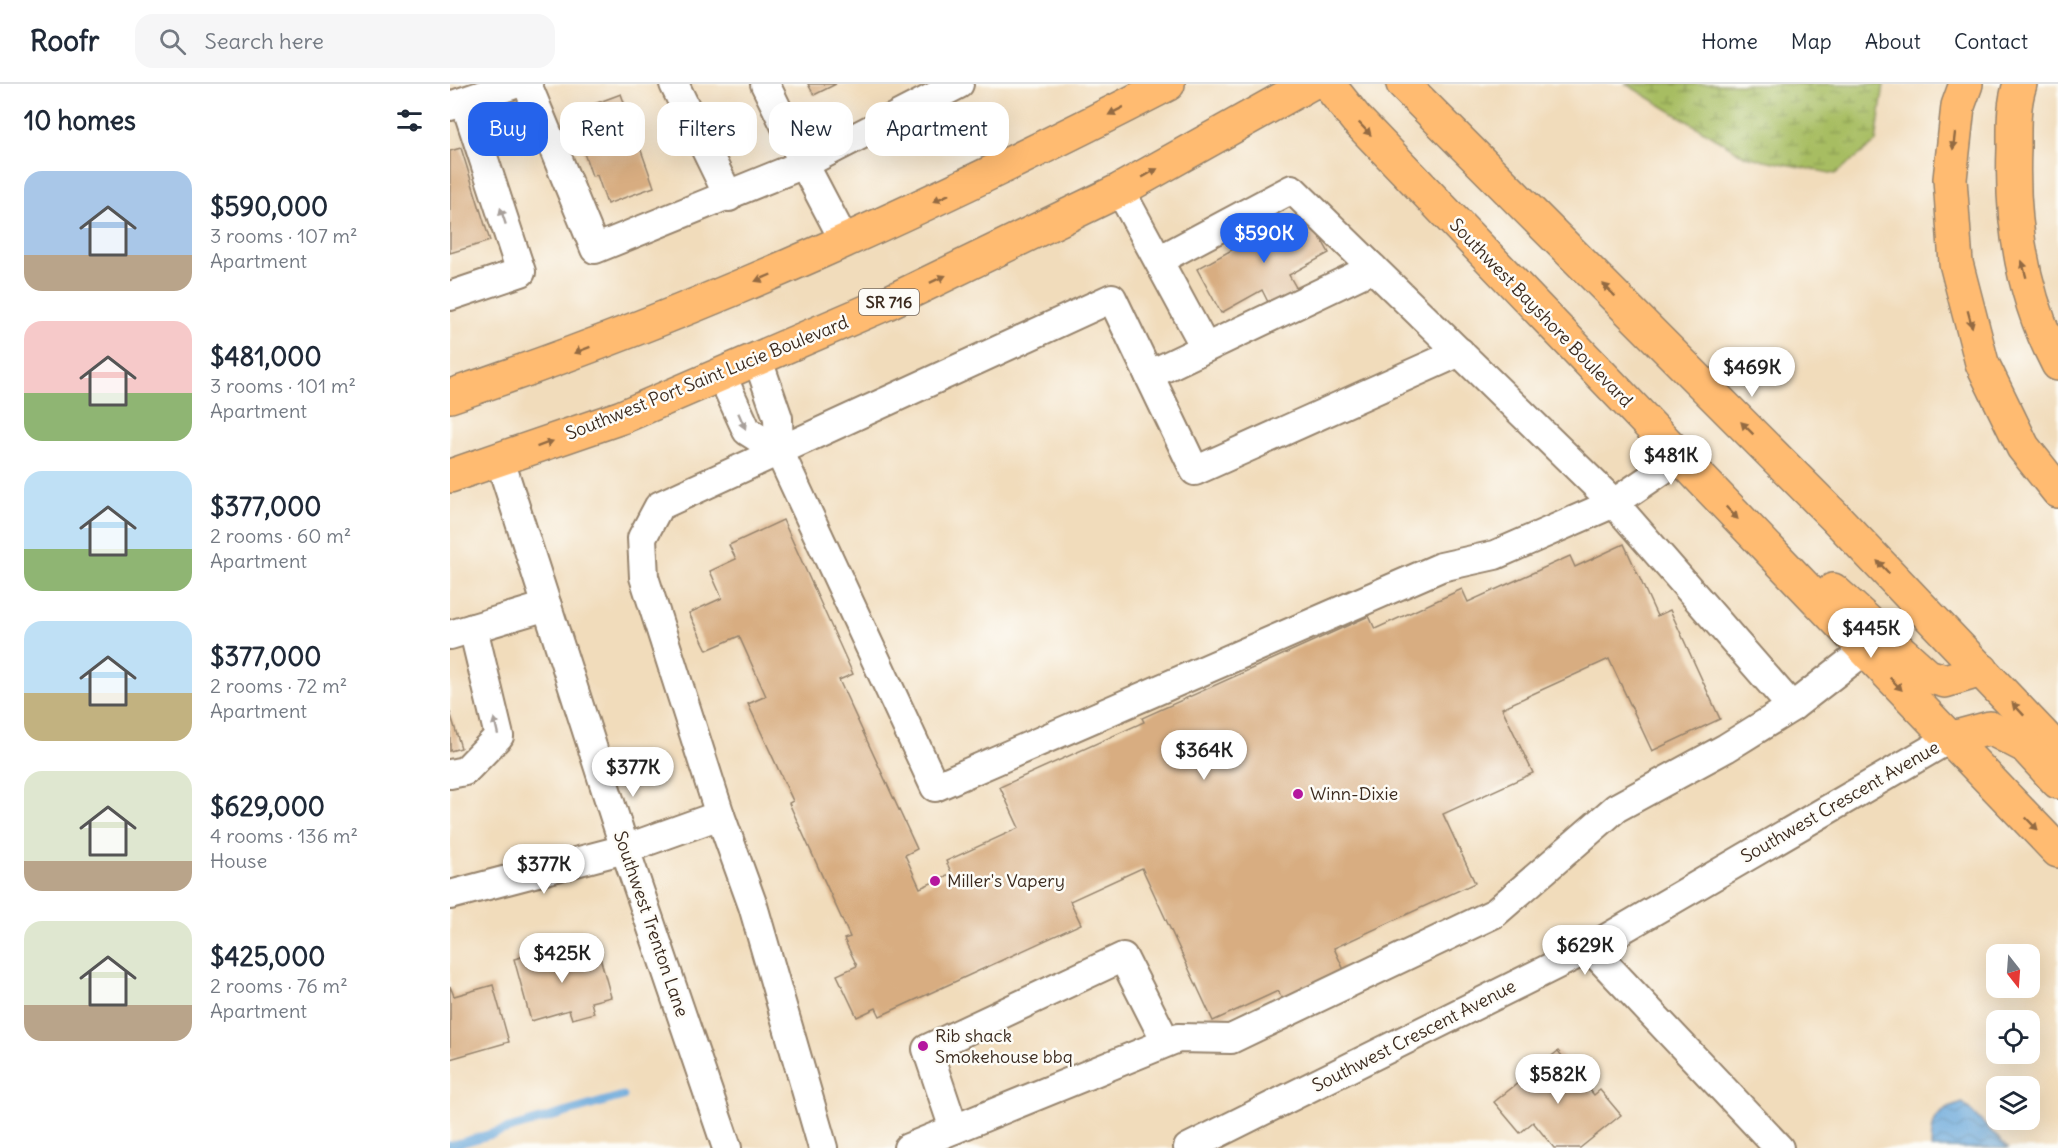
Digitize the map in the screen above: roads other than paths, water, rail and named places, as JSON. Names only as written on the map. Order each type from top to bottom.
[{"type":"main road","points":[[450,396],[541,366],[697,305],[845,242],[1009,166],[1168,84]]},
{"type":"main road","name":"Southwest Port Saint Lucie Boulevard","points":[[450,476],[622,417],[722,376],[887,303],[1119,190],[1309,84]]},
{"type":"main road","name":"Southwest Bayshore Boulevard","points":[[1328,84],[1356,119],[2058,851]]},
{"type":"main road","points":[[1403,84],[1835,517],[2058,751]]},
{"type":"main road","points":[[1966,84],[1958,106],[1950,179],[1956,263],[1982,363],[2023,447],[2058,491]]},
{"type":"main road","points":[[2020,84],[2015,101],[2012,195],[2022,265],[2045,340],[2058,364]]},
{"type":"main road","points":[[1774,557],[1835,592],[1928,676],[1945,681],[1982,670]]},
{"type":"main road","points":[[1949,739],[1989,728],[2025,746],[2058,783]]},
{"type":"street","points":[[450,296],[521,272],[457,104],[515,84]]},
{"type":"street","points":[[527,84],[596,249],[729,197],[804,164],[959,84]]},
{"type":"street","points":[[674,84],[729,197]]},
{"type":"street","points":[[765,84],[845,242]]},
{"type":"street","points":[[1159,260],[1292,189],[1614,503],[1792,707]]},
{"type":"street","points":[[1119,190],[1205,347]]},
{"type":"street","points":[[1149,375],[1373,268]]},
{"type":"street","points":[[824,1148],[753,906],[720,815],[644,577],[642,538],[659,506],[1112,298],[1195,471],[1460,352]]},
{"type":"street","points":[[758,360],[778,418],[780,451],[935,787],[1441,567],[1495,555],[1614,503],[1680,458]]},
{"type":"street","points":[[722,376],[747,431],[780,451]]},
{"type":"street","name":"Southwest Trenton Lane","points":[[500,460],[626,849],[727,1148]]},
{"type":"street","points":[[457,772],[499,736],[462,632],[547,606]]},
{"type":"street","points":[[908,1148],[1166,1042],[1178,1038],[1231,1039],[1495,913],[1616,808],[1726,748],[1792,707],[1864,651]]},
{"type":"street","name":"Southwest Crescent Avenue","points":[[1198,1146],[1590,948],[1949,739]]},
{"type":"street","points":[[450,895],[626,849],[720,815]]},
{"type":"street","points":[[1590,948],[1779,1148]]},
{"type":"street","points":[[954,1129],[927,1049],[1123,957],[1166,1042]]},
{"type":"water","points":[[1963,1103],[1986,1126],[1986,1130],[1990,1130],[2008,1148],[1931,1148],[1934,1123],[1940,1113]]},
{"type":"waterway","points":[[450,1146],[623,1096]]},
{"type":"place","name":"Winn-Dixie","points":[[1298,794]]},
{"type":"place","name":"Miller's Vapery","points":[[935,881]]},
{"type":"place","name":"Rib shack Smokehouse bbq","points":[[923,1046]]}]
